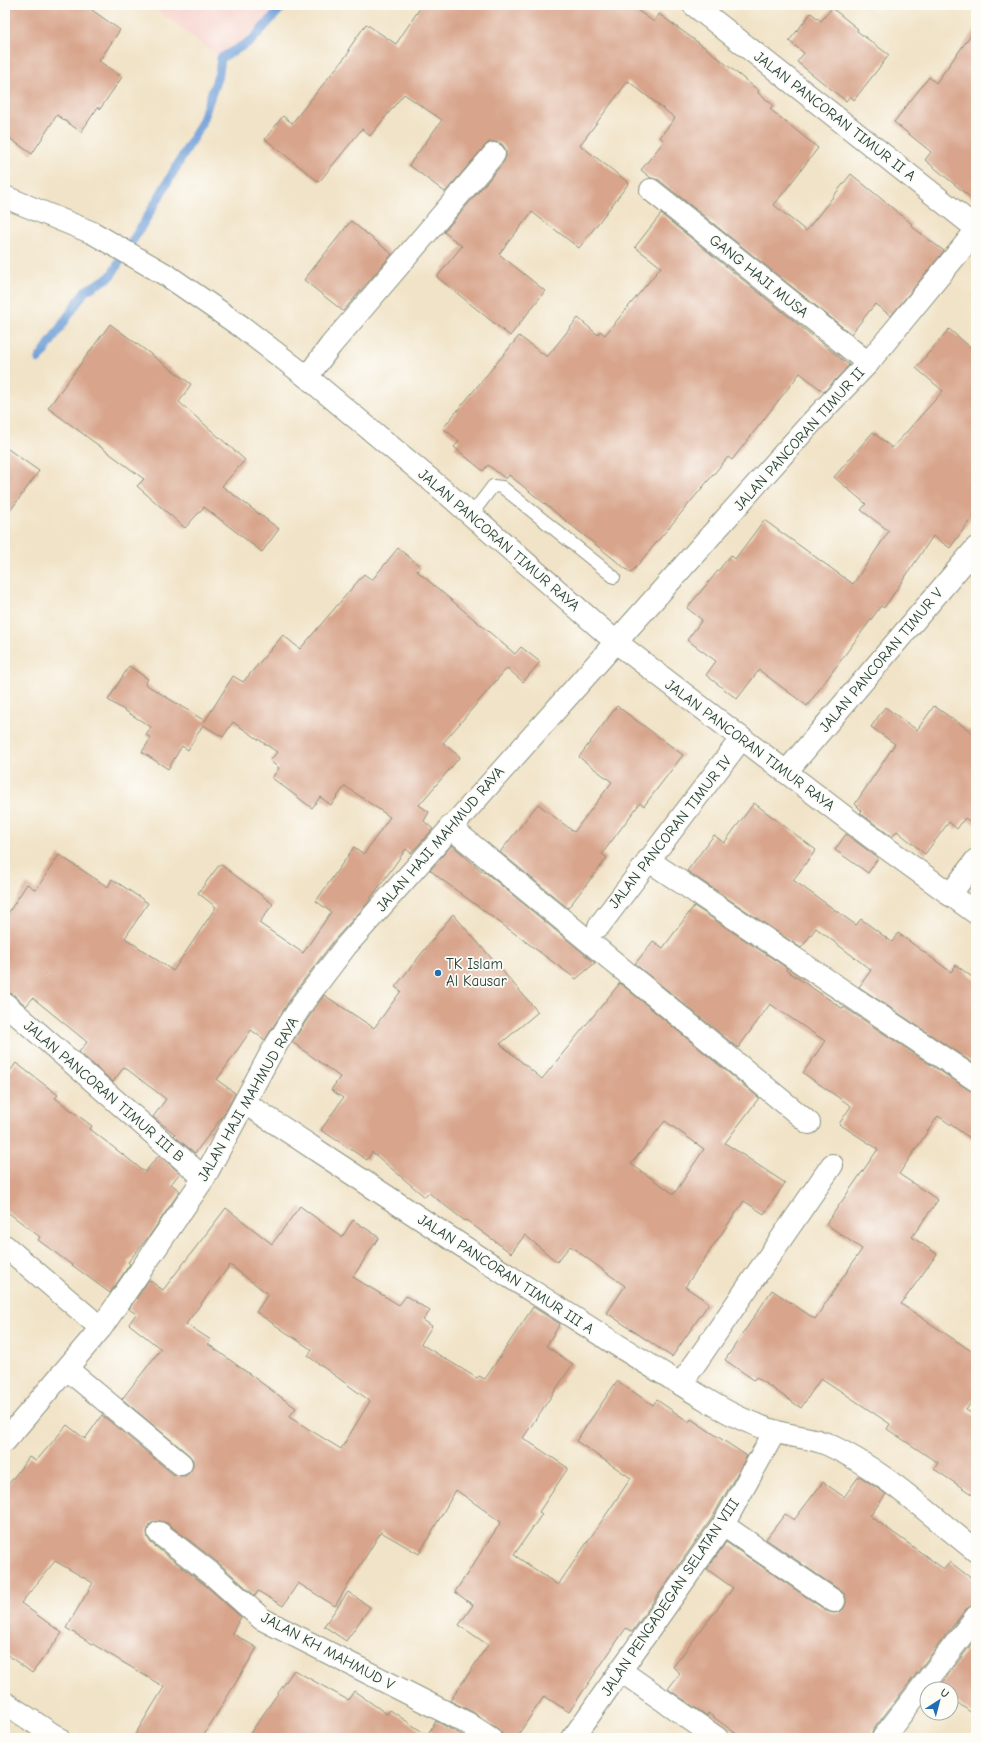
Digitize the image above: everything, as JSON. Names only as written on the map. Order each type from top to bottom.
[{"type":"street","name":"JALAN PANCORAN TIMUR II A","points":[[694,5],[976,229]]},
{"type":"street","points":[[307,378],[331,345],[494,154]]},
{"type":"street","name":"GANG HAJI MUSA","points":[[651,190],[868,363]]},
{"type":"street","name":"JALAN PANCORAN TIMUR RAYA","points":[[5,197],[93,233],[168,276],[242,327],[307,378],[471,515],[616,642],[741,739],[976,913]]},
{"type":"street","name":"JALAN PANCORAN TIMUR II","points":[[616,642],[810,424],[868,363],[976,229]]},
{"type":"street","name":"JALAN PANCORAN TIMUR V","points":[[786,772],[976,548]]},
{"type":"street","name":"JALAN HAJI MAHMUD RAYA","points":[[5,1441],[101,1328],[204,1178],[271,1053],[304,1001],[346,946],[450,827],[616,642]]},
{"type":"street","name":"JALAN PANCORAN TIMUR IV","points":[[599,926],[741,739]]},
{"type":"street","points":[[450,827],[809,1123]]},
{"type":"street","points":[[648,860],[976,1080]]},
{"type":"street","points":[[950,895],[976,860]]},
{"type":"street","name":"JALAN PANCORAN TIMUR III B","points":[[5,1004],[204,1178]]},
{"type":"street","name":"JALAN PANCORAN TIMUR III A","points":[[245,1103],[609,1340],[681,1384],[745,1421],[775,1432],[826,1443],[874,1470],[976,1551]]},
{"type":"street","points":[[681,1384],[832,1165]]},
{"type":"street","points":[[5,1246],[101,1328]]},
{"type":"street","points":[[67,1369],[181,1464]]},
{"type":"street","name":"JALAN PENGADEGAN SELATAN VIII","points":[[573,1738],[723,1525],[775,1432]]},
{"type":"street","points":[[723,1525],[834,1600]]},
{"type":"street","name":"JALAN KH MAHMUD V","points":[[159,1533],[212,1575],[262,1619],[467,1723],[490,1738]]},
{"type":"street","points":[[883,1738],[976,1617]]},
{"type":"street","points":[[621,1671],[717,1738]]},
{"type":"street","points":[[5,1703],[58,1738]]},
{"type":"lane","points":[[471,515],[493,486],[502,487],[614,577]]},
{"type":"shaded area","points":[[150,5],[284,5],[221,58]]},
{"type":"building","points":[[5,5],[85,5],[120,30],[99,61],[122,77],[100,109],[98,107],[81,132],[57,115],[32,154],[5,135]]},
{"type":"building","points":[[422,5],[630,5],[654,22],[659,14],[707,49],[759,91],[758,93],[773,105],[770,109],[818,148],[774,205],[806,231],[851,174],[912,224],[911,226],[944,251],[891,316],[875,304],[851,334],[659,180],[651,178],[641,170],[664,141],[660,137],[675,118],[628,81],[580,145],[629,183],[579,248],[532,212],[499,254],[545,291],[510,336],[437,277],[462,246],[444,232],[504,162],[506,150],[502,144],[489,142],[445,192],[409,165],[442,120],[404,94],[370,136],[362,129],[319,182],[265,139],[283,116],[292,123],[350,51],[348,50],[366,24],[396,44]]},
{"type":"building","points":[[832,8],[858,29],[857,31],[889,55],[854,100],[850,96],[846,101],[797,62],[804,53],[789,41],[811,13],[821,21]]},
{"type":"building","points":[[976,28],[976,202],[925,160],[931,152],[894,122],[929,77],[936,83]]},
{"type":"building","points":[[661,214],[849,365],[824,392],[800,373],[732,460],[728,457],[631,573],[509,475],[506,479],[488,465],[483,471],[454,447],[459,441],[443,428],[519,336],[547,357],[578,318],[598,335],[600,331],[605,335],[661,267],[635,247]]},
{"type":"building","points":[[351,221],[392,254],[343,311],[304,280]]},
{"type":"building","points":[[110,324],[191,384],[179,402],[245,460],[222,486],[279,529],[262,552],[204,507],[185,528],[137,486],[144,479],[48,408]]},
{"type":"building","points":[[949,329],[976,352],[976,512],[950,548],[933,536],[884,608],[881,606],[807,706],[759,670],[737,699],[706,675],[716,661],[687,640],[702,620],[687,608],[731,555],[735,559],[764,520],[853,584],[889,531],[861,510],[866,504],[834,477],[873,432],[892,448],[943,391],[916,368]]},
{"type":"building","points":[[5,447],[39,471],[5,518]]},
{"type":"building","points":[[398,548],[421,567],[417,571],[515,654],[521,647],[540,662],[523,682],[507,668],[443,743],[460,757],[419,805],[429,812],[424,821],[433,829],[411,853],[406,849],[366,905],[336,938],[294,993],[265,1040],[251,1030],[217,1080],[235,1093],[225,1113],[195,1153],[174,1136],[175,1134],[153,1117],[166,1099],[124,1067],[113,1082],[79,1052],[87,1042],[33,998],[26,1006],[13,994],[5,992],[5,918],[27,884],[36,890],[59,855],[108,887],[112,879],[148,903],[125,938],[173,971],[216,907],[198,893],[220,864],[273,904],[259,923],[303,953],[331,912],[316,901],[354,847],[364,854],[390,817],[345,786],[331,805],[320,797],[312,808],[272,778],[279,768],[270,761],[277,752],[233,722],[223,737],[203,725],[188,750],[182,746],[168,769],[142,752],[151,738],[146,735],[151,727],[108,700],[129,666],[148,679],[145,684],[205,721],[233,676],[243,682],[283,635],[300,649],[364,574],[372,580]]},
{"type":"building","points":[[617,706],[683,755],[644,806],[640,803],[602,854],[607,858],[568,908],[500,852],[538,804],[574,832],[612,782],[579,757]]},
{"type":"building","points":[[934,706],[976,735],[976,825],[965,818],[957,829],[949,822],[925,854],[897,831],[892,837],[860,813],[862,811],[855,804],[895,744],[871,727],[885,707],[917,730]]},
{"type":"building","points":[[754,803],[816,850],[793,880],[856,925],[861,919],[892,942],[898,933],[951,972],[956,965],[976,980],[976,1065],[859,987],[871,970],[816,928],[801,948],[687,871],[714,835],[724,843]]},
{"type":"building","points":[[846,834],[878,858],[868,873],[835,850]]},
{"type":"building","points":[[452,845],[484,873],[485,872],[595,963],[576,979],[430,870]]},
{"type":"building","points":[[694,906],[787,968],[786,970],[843,1009],[844,1007],[969,1090],[976,1092],[976,1142],[938,1116],[899,1174],[938,1200],[912,1237],[937,1254],[901,1304],[976,1354],[976,1395],[966,1410],[976,1416],[976,1497],[934,1469],[938,1463],[887,1429],[890,1424],[821,1378],[801,1408],[756,1377],[754,1380],[725,1360],[772,1290],[815,1319],[862,1249],[826,1224],[878,1149],[839,1124],[851,1106],[803,1073],[825,1041],[770,1004],[738,1048],[635,964],[653,941],[663,948]]},
{"type":"building","points":[[453,914],[538,1012],[500,1044],[542,1079],[620,983],[759,1098],[725,1143],[785,1183],[764,1214],[744,1201],[685,1287],[709,1303],[672,1357],[607,1313],[625,1286],[570,1246],[557,1262],[525,1235],[511,1253],[466,1220],[465,1221],[429,1193],[425,1197],[372,1152],[367,1160],[321,1130],[343,1098],[331,1090],[340,1077],[292,1042],[324,995],[374,1028],[401,991],[395,987]],"holes":[[[665,1121],[704,1149],[674,1194],[631,1164]]]},
{"type":"building","points":[[16,1063],[58,1095],[55,1098],[92,1126],[90,1129],[145,1172],[159,1155],[180,1173],[171,1184],[180,1191],[150,1235],[128,1262],[130,1264],[110,1293],[38,1240],[40,1237],[5,1210],[5,1078]]},
{"type":"building","points":[[300,1206],[342,1237],[353,1220],[379,1237],[353,1277],[399,1305],[406,1296],[430,1311],[423,1320],[432,1326],[421,1344],[477,1378],[479,1376],[485,1379],[533,1307],[560,1324],[546,1346],[573,1364],[523,1438],[568,1468],[539,1512],[542,1514],[514,1555],[558,1585],[631,1478],[576,1441],[617,1381],[653,1405],[657,1400],[689,1422],[691,1419],[747,1456],[712,1518],[632,1632],[626,1628],[569,1712],[544,1696],[516,1738],[502,1738],[501,1732],[497,1728],[473,1712],[450,1701],[488,1645],[459,1625],[473,1605],[455,1592],[501,1522],[456,1490],[419,1554],[381,1532],[335,1606],[298,1583],[283,1606],[258,1591],[255,1596],[221,1565],[167,1523],[160,1521],[149,1525],[147,1532],[151,1543],[205,1585],[241,1617],[232,1633],[257,1648],[202,1738],[133,1738],[164,1687],[66,1628],[93,1583],[55,1561],[21,1603],[62,1633],[32,1673],[5,1653],[5,1489],[29,1457],[36,1461],[67,1425],[85,1439],[102,1415],[173,1474],[185,1476],[190,1472],[193,1466],[193,1460],[189,1455],[122,1399],[161,1349],[129,1324],[136,1314],[129,1309],[149,1280],[163,1290],[226,1208],[272,1244]],"holes":[[[230,1265],[268,1294],[256,1312],[312,1350],[308,1356],[370,1401],[341,1449],[289,1417],[296,1408],[208,1344],[211,1340],[186,1324]]]},
{"type":"building","points":[[859,1476],[886,1494],[870,1516],[944,1569],[950,1562],[976,1582],[976,1605],[966,1609],[873,1730],[871,1738],[742,1738],[708,1713],[707,1716],[668,1689],[680,1673],[673,1667],[733,1588],[707,1569],[726,1542],[827,1611],[833,1613],[840,1612],[844,1608],[846,1602],[845,1595],[841,1591],[766,1539],[785,1514],[794,1520],[823,1482],[844,1497]]},
{"type":"building","points":[[348,1592],[370,1607],[346,1641],[324,1626]]},
{"type":"building","points":[[976,1638],[976,1716],[959,1704],[959,1681],[943,1681]]},
{"type":"building","points":[[294,1670],[348,1700],[354,1691],[387,1714],[390,1710],[427,1735],[436,1721],[467,1738],[247,1738]]},
{"type":"waterway","points":[[39,359],[85,291],[110,277],[149,214],[200,126],[219,73],[221,58],[251,41],[284,5]]},
{"type":"place","name":"TK Islam Al Kausar","points":[[438,973]]}]
